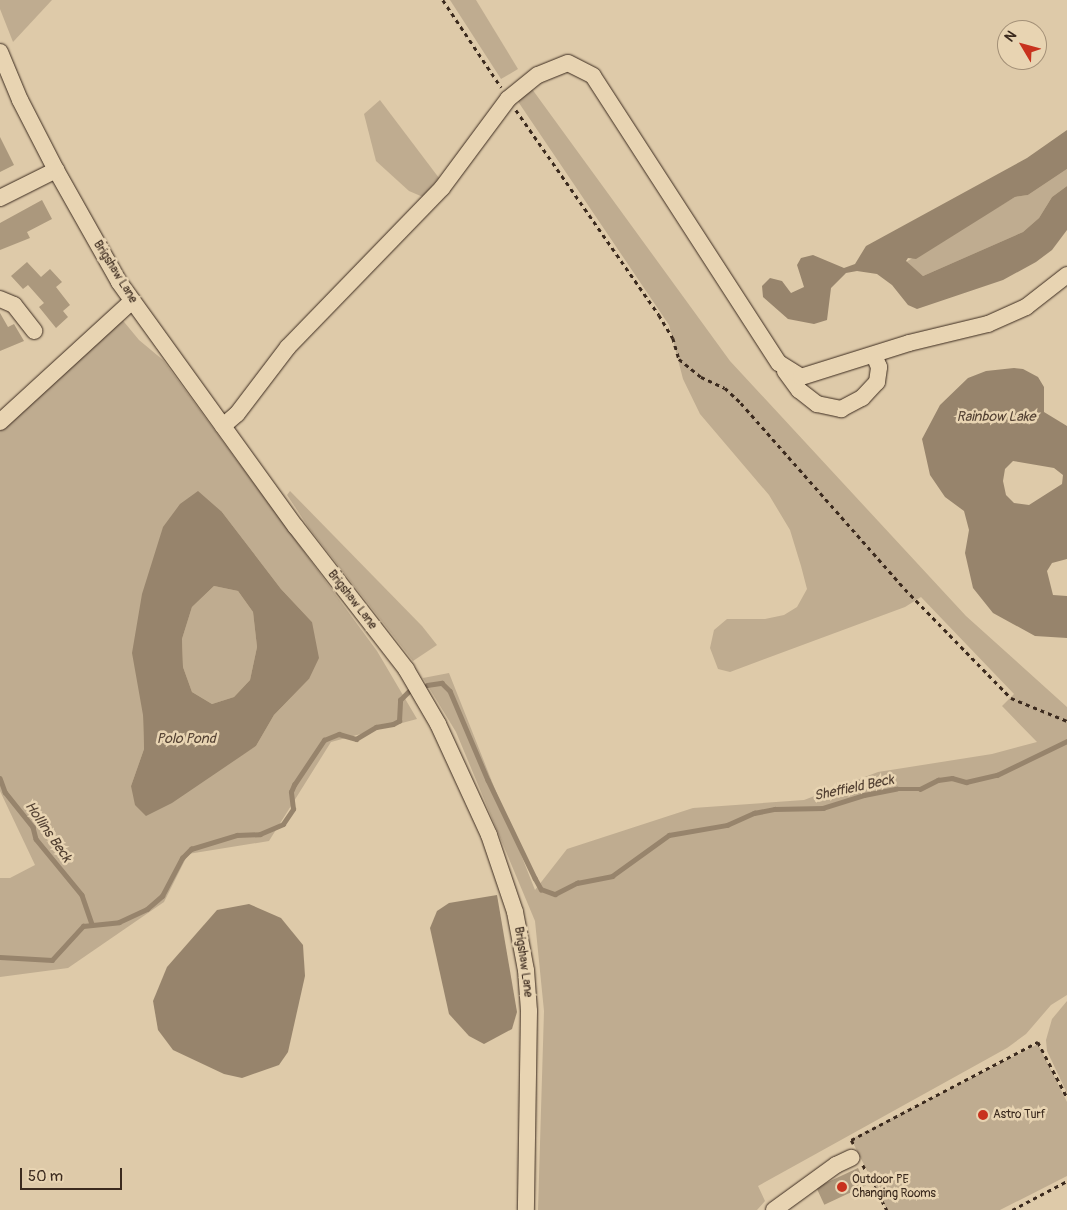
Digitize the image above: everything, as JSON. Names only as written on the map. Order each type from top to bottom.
[{"type":"street","name":"Brigshaw Lane","points":[[0,52],[20,100],[56,170],[132,301],[223,426],[406,669],[438,724],[505,877],[522,941],[530,1010],[526,1210]]},
{"type":"street","points":[[223,426],[237,414],[288,347],[442,188],[508,99],[538,75],[568,63],[593,76],[779,364],[799,390],[817,404],[841,409],[862,398],[877,382],[878,367],[874,356]]},
{"type":"street","points":[[0,198],[56,170]]},
{"type":"street","points":[[779,364],[801,377],[988,324],[1026,307],[1067,275]]},
{"type":"street","points":[[0,299],[14,305],[34,331]]},
{"type":"street","points":[[0,422],[132,301]]},
{"type":"street","points":[[774,1210],[856,1156]]},
{"type":"path","points":[[443,0],[508,99],[553,158],[659,315],[673,338],[679,359],[701,377],[725,388],[741,403],[905,590],[1011,698],[1067,721]]},
{"type":"path","points":[[887,1210],[856,1156],[851,1140],[1038,1042],[1067,1097]]},
{"type":"path","points":[[1012,1210],[1067,1181]]},
{"type":"shaded area","points":[[0,0],[52,0],[13,42],[0,9]]},
{"type":"shaded area","points":[[450,0],[476,0],[518,69],[501,79]]},
{"type":"shaded area","points":[[532,89],[730,361],[966,616],[1067,707],[1067,995],[1051,1005],[1026,1034],[1007,1048],[758,1186],[765,1201],[757,1210],[538,1210],[544,1011],[535,921],[456,732],[423,678],[449,673],[535,890],[567,849],[693,808],[804,800],[878,772],[992,754],[1037,742],[1002,706],[1014,694],[921,597],[905,607],[730,672],[718,669],[710,648],[714,630],[727,619],[765,619],[784,615],[797,607],[807,589],[790,530],[769,495],[700,414],[683,379],[669,325],[517,100]]},
{"type":"shaded area","points":[[380,100],[439,178],[423,197],[409,191],[376,161],[364,114]]},
{"type":"shaded area","points":[[1067,169],[1067,186],[1052,197],[1039,218],[1023,232],[923,276],[906,262],[1015,197],[1028,195]]},
{"type":"shaded area","points":[[120,317],[139,340],[163,360],[377,651],[417,719],[331,742],[269,841],[188,854],[164,902],[68,968],[0,977],[0,878],[10,878],[35,865],[0,791],[0,431]],"holes":[[[222,512],[281,589],[312,622],[309,679],[274,715],[256,746],[223,767],[131,786],[144,749],[143,715]]]},
{"type":"shaded area","points":[[290,491],[422,626],[437,645],[413,661],[309,528],[287,495]]},
{"type":"shaded area","points":[[214,586],[238,591],[253,612],[257,647],[250,680],[234,697],[212,704],[192,692],[183,667],[182,639],[192,607]]},
{"type":"shaded area","points":[[1067,1001],[1067,1093],[1047,1051],[1046,1040],[1052,1019]]},
{"type":"shaded area","name":"Astro Turf","points":[[1038,1044],[1067,1102],[1067,1176],[1000,1210],[887,1210],[851,1139]]},
{"type":"water","points":[[1067,130],[1067,169],[1028,195],[1015,197],[916,259],[908,258],[906,261],[923,276],[1023,232],[1039,218],[1052,197],[1067,186],[1067,230],[1052,250],[1036,262],[1003,280],[917,309],[908,305],[892,285],[877,274],[857,271],[846,273],[831,288],[827,320],[814,324],[788,319],[763,297],[762,286],[770,278],[782,281],[791,293],[804,287],[797,265],[801,258],[813,255],[844,268],[855,264],[866,246],[1027,158]]},
{"type":"water","name":"Rainbow Lake","points":[[1023,369],[1038,377],[1044,387],[1044,412],[1067,426],[1067,559],[1052,563],[1047,571],[1053,595],[1067,596],[1067,638],[1035,636],[993,613],[973,588],[965,553],[969,530],[964,511],[945,497],[930,475],[922,439],[940,405],[968,378],[986,371]],"holes":[[[1013,461],[1054,468],[1063,475],[1062,484],[1029,505],[1014,503],[1006,495],[1003,481],[1005,469]]]},
{"type":"water","name":"Polo Pond","points":[[198,491],[222,512],[281,589],[312,622],[319,658],[309,679],[274,715],[256,746],[172,803],[146,816],[135,805],[131,786],[144,749],[143,715],[132,653],[142,594],[163,527],[180,504]],"holes":[[[214,586],[238,591],[253,612],[257,647],[250,680],[234,697],[212,704],[192,692],[183,667],[182,639],[192,607]]]},
{"type":"water","points":[[497,895],[517,1012],[512,1029],[484,1044],[469,1036],[449,1014],[430,928],[437,911],[449,903]]},
{"type":"water","points":[[249,904],[281,918],[303,945],[305,976],[288,1052],[279,1065],[242,1078],[224,1074],[173,1050],[158,1030],[153,1001],[167,967],[217,910]]},
{"type":"building","points":[[0,137],[14,165],[0,172]]},
{"type":"building","points":[[42,200],[52,219],[27,232],[30,238],[0,250],[0,223]]},
{"type":"building","points":[[27,262],[41,277],[50,269],[62,282],[56,287],[70,305],[63,311],[68,317],[56,328],[39,307],[44,303],[28,285],[23,289],[11,276]]},
{"type":"building","points":[[0,313],[8,327],[14,324],[24,341],[0,351]]},
{"type":"building","name":"Outdoor PE Changing Rooms","points":[[858,1168],[866,1185],[824,1205],[816,1187]]},
{"type":"waterway","name":"Sheffield Beck","points":[[427,685],[442,683],[450,691],[488,780],[535,878],[541,889],[555,894],[577,883],[612,876],[669,835],[727,825],[754,813],[775,809],[823,808],[864,795],[896,789],[920,789],[938,780],[952,778],[966,782],[997,775],[1067,741]]},
{"type":"waterway","name":"Sheffield Beck","points":[[0,957],[52,960],[83,926],[119,922],[147,909],[162,896],[182,858],[191,849],[237,835],[260,834],[283,824],[293,809],[291,792],[294,785],[324,740],[339,734],[356,739],[376,727],[399,721],[400,700],[409,691]]},
{"type":"waterway","name":"Hollins Beck","points":[[0,778],[5,792],[33,827],[36,839],[82,895],[92,924]]},
{"type":"place","name":"Astro Turf","points":[[983,1115]]},
{"type":"place","name":"Outdoor PE Changing Rooms","points":[[842,1187]]}]
